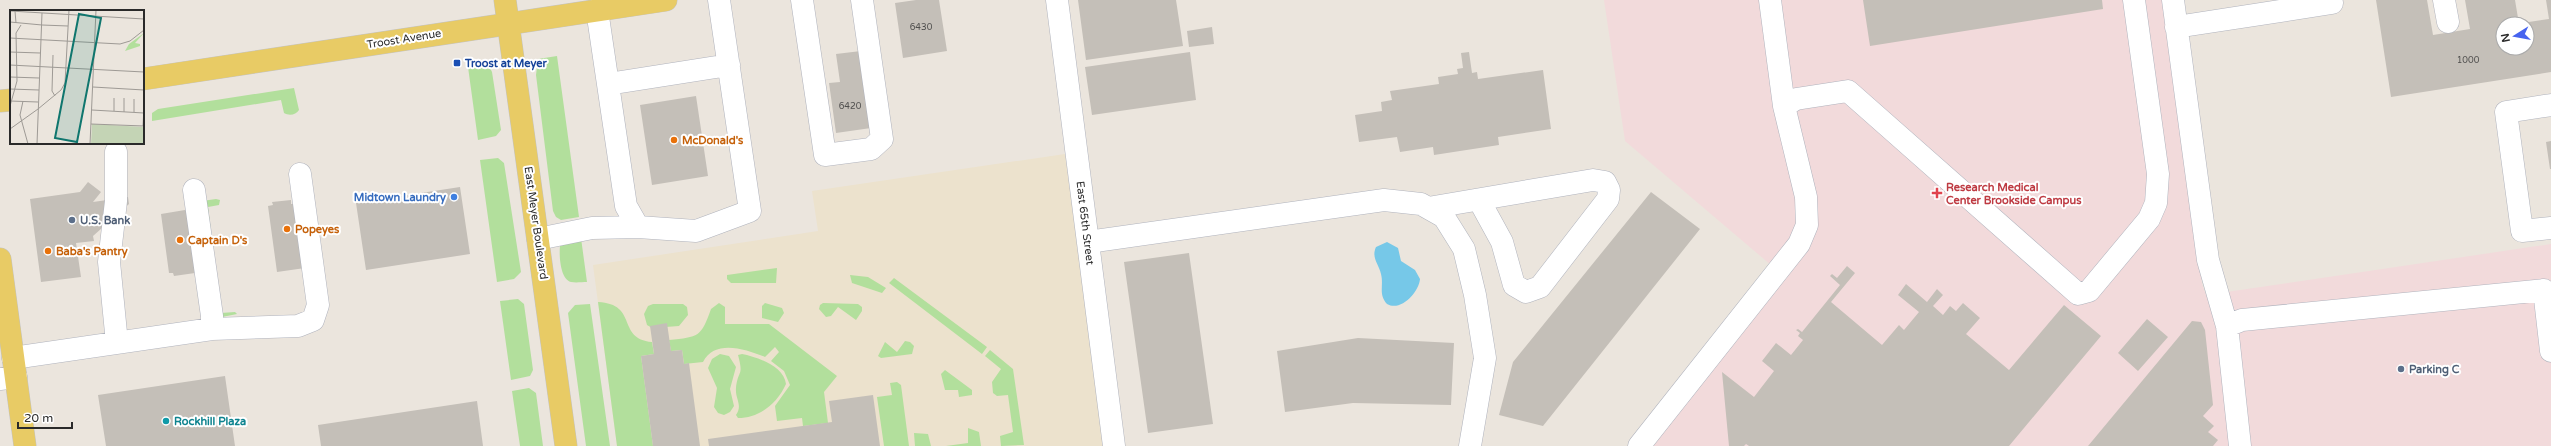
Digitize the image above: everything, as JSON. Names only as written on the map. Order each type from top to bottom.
[{"type":"main road","name":"East Meyer Boulevard","points":[[505,0],[566,446]]},
{"type":"main road","name":"Troost Avenue","points":[[144,79],[509,24],[591,7],[666,0]]},
{"type":"main road","points":[[0,102],[10,100]]},
{"type":"main road","points":[[0,259],[10,371],[25,446]]},
{"type":"street","points":[[538,239],[592,228],[638,227],[696,231],[750,211],[719,0]]},
{"type":"street","points":[[802,0],[825,155],[871,149],[882,139],[862,0]]},
{"type":"street","name":"East 65th Street","points":[[1057,0],[1114,446]]},
{"type":"street","points":[[1639,446],[1799,244],[1807,225],[1806,197],[1784,106],[1770,0]]},
{"type":"street","points":[[1784,106],[1796,99],[1848,91],[2078,294],[2089,291],[2149,219],[2156,203],[2158,174],[2134,0]]},
{"type":"street","points":[[2172,0],[2208,260],[2227,326],[2240,446]]},
{"type":"street","points":[[2444,0],[2448,22]]},
{"type":"street","points":[[2176,27],[2250,8],[2332,3]]},
{"type":"street","points":[[591,7],[608,84],[626,206],[638,227]]},
{"type":"street","points":[[608,84],[729,65]]},
{"type":"street","points":[[2551,105],[2506,112],[2522,231],[2551,228]]},
{"type":"street","points":[[116,152],[115,216],[109,262],[117,343]]},
{"type":"street","points":[[10,371],[117,343],[212,329],[298,326],[309,322],[315,316],[317,298],[300,174]]},
{"type":"street","points":[[1428,208],[1593,180],[1605,182],[1608,190],[1608,199],[1540,288],[1526,292],[1514,285],[1502,242],[1479,200]]},
{"type":"street","points":[[194,190],[212,316],[212,329]]},
{"type":"street","points":[[1088,242],[1384,200],[1421,204],[1444,217],[1464,249],[1475,295],[1485,358],[1470,446]]},
{"type":"street","points":[[2227,326],[2242,320],[2544,290],[2551,351]]},
{"type":"shaded area","name":"Research Medical Center Brookside Campus","points":[[1604,0],[2162,0],[2202,284],[2206,295],[2551,244],[2551,446],[1649,446],[1785,277],[1625,141]]},
{"type":"shaded area","points":[[1065,154],[1105,446],[617,446],[593,265],[818,231],[812,191]]},
{"type":"green space","points":[[557,56],[579,217],[561,220],[556,217],[553,211],[536,75],[538,59]]},
{"type":"green space","points":[[477,65],[477,67],[490,68],[492,72],[501,130],[496,136],[478,140],[468,67]]},
{"type":"green space","points":[[294,88],[299,110],[292,114],[284,113],[281,100],[152,121],[152,113],[158,109]]},
{"type":"green space","points":[[498,158],[504,163],[521,272],[514,279],[497,282],[480,160]]},
{"type":"green space","points":[[216,199],[220,200],[219,205],[208,207],[221,313],[235,312],[237,314],[217,318],[202,201]]},
{"type":"green space","points":[[581,238],[587,282],[571,282],[567,280],[562,272],[560,246],[561,244]]},
{"type":"green space","points":[[777,268],[776,283],[731,283],[727,279],[727,275]]},
{"type":"green space","points":[[850,275],[868,277],[886,288],[882,293],[852,283]]},
{"type":"green space","points":[[894,278],[987,347],[982,354],[889,283]]},
{"type":"green space","points":[[518,299],[524,304],[533,370],[530,376],[511,380],[500,301]]},
{"type":"green space","points":[[598,302],[611,304],[619,309],[624,315],[634,335],[641,340],[652,342],[654,354],[641,356],[653,446],[617,446]]},
{"type":"green space","points":[[719,303],[725,307],[725,324],[769,324],[837,376],[824,392],[828,423],[803,426],[802,418],[777,421],[775,406],[790,385],[784,371],[771,361],[779,352],[775,347],[765,357],[740,349],[723,348],[715,350],[708,355],[703,362],[684,364],[682,350],[671,351],[669,340],[687,338],[698,334],[711,309]]},
{"type":"green space","points":[[765,303],[782,308],[784,313],[778,322],[762,318],[762,306]]},
{"type":"green space","points":[[823,303],[858,304],[862,307],[862,311],[856,320],[838,307],[831,316],[826,317],[819,309],[820,305]]},
{"type":"green space","points":[[590,304],[610,446],[586,446],[568,313],[575,305]]},
{"type":"green space","points":[[653,304],[683,304],[687,307],[688,315],[679,326],[652,328],[647,325],[644,314],[648,306]]},
{"type":"green space","points":[[905,341],[910,342],[914,346],[912,354],[881,358],[878,356],[885,342],[897,352]]},
{"type":"green space","points":[[990,350],[1013,369],[1024,445],[1001,446],[1000,436],[1013,432],[1008,395],[997,396],[993,393],[992,382],[1001,369],[985,356]]},
{"type":"green space","points":[[720,354],[729,356],[736,367],[730,389],[734,406],[730,412],[724,415],[718,413],[714,407],[717,388],[708,368],[712,359]]},
{"type":"green space","points":[[742,354],[755,357],[775,367],[784,378],[786,384],[778,398],[760,413],[753,416],[738,418],[736,415],[739,405],[736,388],[741,370],[738,355]]},
{"type":"green space","points":[[945,370],[972,390],[972,395],[959,397],[958,390],[945,390],[941,374]]},
{"type":"green space","points":[[897,382],[901,385],[909,446],[884,446],[877,397],[892,395],[890,383]]},
{"type":"green space","points":[[529,388],[536,393],[543,446],[520,446],[512,391]]},
{"type":"green space","points":[[968,428],[979,432],[981,446],[946,446],[968,443]]},
{"type":"green space","points":[[914,433],[928,434],[931,446],[915,446]]},
{"type":"water","points":[[1387,242],[1398,248],[1401,261],[1415,270],[1420,279],[1413,295],[1403,303],[1392,306],[1387,304],[1384,300],[1382,293],[1382,278],[1374,254],[1376,247]]},
{"type":"building","points":[[916,0],[939,0],[947,51],[903,58],[895,3]]},
{"type":"building","points":[[1078,0],[1176,0],[1183,46],[1086,60]]},
{"type":"building","points":[[1863,0],[2102,0],[2103,9],[1870,46]]},
{"type":"building","points":[[2376,0],[2427,0],[2433,35],[2470,29],[2465,0],[2515,0],[2518,16],[2495,16],[2495,56],[2535,56],[2535,21],[2549,19],[2546,0],[2551,0],[2551,72],[2391,97]]},
{"type":"building","points":[[1212,27],[1214,44],[1189,47],[1187,31]]},
{"type":"building","points":[[861,51],[871,128],[836,133],[829,83],[840,82],[836,54]]},
{"type":"building","points":[[1190,52],[1196,100],[1092,115],[1085,67]]},
{"type":"building","points":[[1469,52],[1472,73],[1477,72],[1478,79],[1543,70],[1551,129],[1498,137],[1499,145],[1434,155],[1433,147],[1400,152],[1397,137],[1359,142],[1355,115],[1382,111],[1381,102],[1392,100],[1390,91],[1439,84],[1438,77],[1458,74],[1457,69],[1463,68],[1461,53]]},
{"type":"building","name":"McDonald's","points":[[696,96],[708,176],[652,185],[640,105]]},
{"type":"building","points":[[2551,141],[2551,169],[2550,169],[2546,142]]},
{"type":"building","name":"U.S. Bank","points":[[88,182],[101,192],[93,202],[128,197],[129,204],[93,236],[94,241],[76,243],[81,277],[41,282],[30,199],[80,192]]},
{"type":"building","points":[[460,187],[470,254],[366,270],[356,203]]},
{"type":"building","points":[[1651,192],[1700,229],[1543,426],[1499,415],[1513,362]]},
{"type":"building","name":"Popeyes","points":[[291,200],[291,204],[295,204],[305,268],[277,272],[268,206],[273,205],[272,202]]},
{"type":"building","name":"Captain D's","points":[[191,209],[195,273],[174,276],[173,273],[169,273],[161,214]]},
{"type":"building","points":[[1189,253],[1213,424],[1148,433],[1124,262]]},
{"type":"building","points":[[1847,266],[1855,273],[1831,302],[1882,345],[1899,325],[1904,330],[1919,312],[1898,295],[1906,284],[1927,302],[1937,289],[1943,295],[1933,306],[1943,315],[1950,306],[1956,311],[1963,303],[1980,318],[1966,334],[2009,370],[2064,305],[2101,336],[2009,446],[1749,446],[1746,444],[1744,446],[1729,446],[1722,372],[1754,397],[1774,371],[1762,361],[1776,343],[1791,355],[1803,340],[1798,336],[1800,333],[1796,330],[1798,329],[1802,332],[1840,285],[1830,276],[1832,274],[1837,278]]},
{"type":"building","points":[[2147,319],[2168,337],[2138,371],[2118,353]]},
{"type":"building","points":[[2192,321],[2201,322],[2205,330],[2213,405],[2203,416],[2214,426],[2208,432],[2218,440],[2213,446],[2088,446]]},
{"type":"building","points":[[667,323],[671,351],[682,350],[684,364],[689,363],[700,446],[653,446],[641,356],[654,354],[650,326]]},
{"type":"building","points":[[1358,338],[1454,343],[1451,405],[1353,403],[1285,412],[1277,351]]},
{"type":"building","name":"Rockhill Plaza","points":[[225,376],[235,446],[106,446],[98,395]]},
{"type":"building","points":[[873,395],[880,446],[709,446],[708,439],[832,422],[829,401]]},
{"type":"building","points":[[477,401],[483,446],[321,446],[318,425]]},
{"type":"place","name":"Troost at Meyer","points":[[457,63]]},
{"type":"place","name":"McDonald's","points":[[674,140]]},
{"type":"place","name":"Research Medical Center Brookside Campus","points":[[1937,193]]},
{"type":"place","name":"Midtown Laundry","points":[[454,197]]},
{"type":"place","name":"U.S. Bank","points":[[72,220]]},
{"type":"place","name":"Popeyes","points":[[287,229]]},
{"type":"place","name":"Captain D's","points":[[180,240]]},
{"type":"place","name":"Baba's Pantry","points":[[48,251]]},
{"type":"place","name":"Parking C","points":[[2401,369]]},
{"type":"place","name":"Rockhill Plaza","points":[[166,421]]}]
